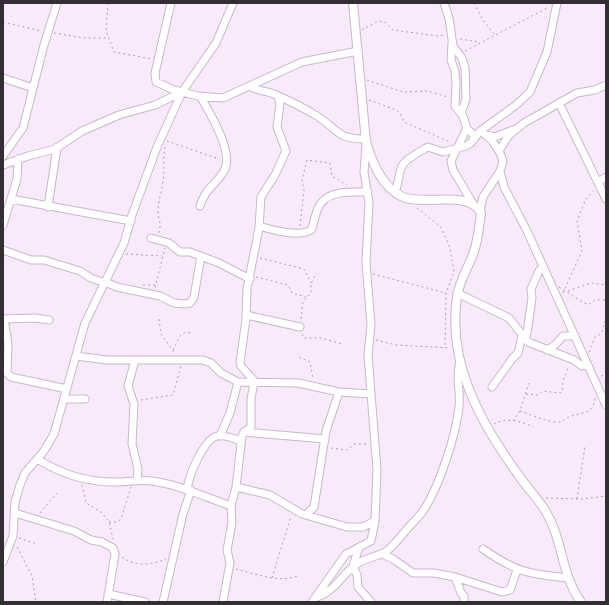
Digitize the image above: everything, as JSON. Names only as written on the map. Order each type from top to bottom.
[{"type":"street","points":[[3,156],[23,128],[56,3]]},
{"type":"street","points":[[170,3],[155,73],[156,82],[182,92],[200,96],[222,98],[302,62],[358,51]]},
{"type":"street","points":[[3,562],[12,538],[16,494],[25,473],[44,451],[54,434],[85,324],[126,238],[157,147],[182,92],[216,43],[233,3]]},
{"type":"street","points":[[313,600],[346,554],[371,541],[376,521],[376,444],[370,394],[368,355],[370,336],[370,300],[367,273],[369,203],[364,172],[366,141],[353,3]]},
{"type":"street","points":[[444,3],[449,18],[451,60],[455,71],[455,106],[461,113],[467,128],[473,134],[474,139]]},
{"type":"street","points":[[395,192],[399,184],[401,168],[405,162],[428,147],[443,152],[466,146],[521,101],[534,87],[547,52],[557,3]]},
{"type":"street","points":[[451,39],[465,64],[465,104],[461,113]]},
{"type":"street","points":[[3,78],[33,88]]},
{"type":"street","points":[[483,133],[494,137],[513,130],[577,93],[595,90],[606,85]]},
{"type":"street","points":[[250,86],[256,91],[278,96],[320,118],[340,135],[350,139],[366,141]]},
{"type":"street","points":[[3,165],[57,147],[82,131],[119,115],[160,102],[182,92]]},
{"type":"street","points":[[200,96],[212,116],[223,140],[226,163],[224,170],[208,188],[200,206]]},
{"type":"street","points":[[223,602],[230,567],[227,550],[232,523],[231,506],[236,487],[241,441],[244,432],[251,427],[251,399],[254,382],[241,366],[240,362],[246,315],[247,289],[259,226],[261,196],[286,151],[278,127],[280,104],[278,96]]},
{"type":"street","points":[[559,103],[606,200]]},
{"type":"street","points":[[467,128],[451,160],[452,169],[473,204],[480,211]]},
{"type":"street","points":[[498,151],[513,130]]},
{"type":"street","points":[[483,133],[498,151],[503,162],[500,171],[483,197],[480,211],[481,214],[478,238],[458,293],[454,328],[457,348],[460,362],[477,410],[487,429],[550,519],[568,578],[572,588],[581,602]]},
{"type":"street","points":[[366,141],[378,171],[395,192],[411,200],[441,199],[473,204]]},
{"type":"street","points":[[48,207],[57,147]]},
{"type":"street","points":[[3,225],[17,179],[18,159]]},
{"type":"street","points":[[500,171],[504,187],[551,284],[606,405]]},
{"type":"street","points":[[598,183],[606,177]]},
{"type":"street","points":[[259,226],[304,233],[312,229],[320,204],[326,198],[338,194],[368,192]]},
{"type":"street","points":[[11,199],[131,221]]},
{"type":"street","points":[[154,239],[166,242],[180,252],[190,252],[219,262],[250,277]]},
{"type":"street","points":[[3,250],[31,260],[44,260],[80,271],[91,278],[117,287],[157,295],[179,304],[192,301],[201,256]]},
{"type":"street","points":[[492,387],[512,359],[518,354],[524,338],[532,298],[532,289],[540,270],[543,267]]},
{"type":"street","points":[[458,293],[509,318],[524,338],[546,350],[574,360],[582,366],[588,365]]},
{"type":"street","points":[[246,315],[300,327]]},
{"type":"street","points":[[49,320],[35,318],[4,319],[8,343],[7,373],[11,376],[67,389]]},
{"type":"street","points":[[546,350],[555,345],[563,336],[575,336]]},
{"type":"street","points":[[76,356],[107,360],[208,361],[221,373],[238,382],[298,383],[339,392],[370,394]]},
{"type":"street","points":[[135,360],[128,386],[133,401],[132,444],[138,469],[135,481]]},
{"type":"street","points":[[313,600],[333,589],[354,566],[361,561],[382,554],[394,545],[418,517],[433,494],[454,430],[459,407],[460,390],[456,372],[460,362]]},
{"type":"street","points":[[220,436],[230,413],[238,382]]},
{"type":"street","points":[[306,515],[314,507],[323,447],[339,392]]},
{"type":"street","points":[[64,399],[85,399]]},
{"type":"street","points":[[244,432],[325,439]]},
{"type":"street","points":[[163,602],[172,557],[189,490],[188,478],[195,464],[212,439],[220,436],[241,441]]},
{"type":"street","points":[[37,459],[62,474],[80,479],[103,482],[152,481],[189,490],[231,506]]},
{"type":"street","points":[[236,487],[270,495],[306,515],[350,528],[363,527],[376,521]]},
{"type":"street","points":[[15,514],[74,531],[91,540],[102,542],[114,549],[107,602]]},
{"type":"street","points":[[359,547],[354,566],[357,575],[358,587],[371,602]]},
{"type":"street","points":[[482,549],[517,570],[536,575],[568,578]]},
{"type":"street","points":[[382,554],[394,559],[412,573],[434,573],[455,577],[506,592],[510,590],[517,570]]},
{"type":"street","points":[[455,577],[461,593],[464,596],[464,602]]},
{"type":"street","points":[[108,594],[145,602]]},
{"type":"path","points":[[108,3],[106,31],[114,52],[117,54],[158,61]]},
{"type":"path","points":[[474,3],[483,20],[496,35]]},
{"type":"path","points":[[459,54],[557,3]]},
{"type":"path","points":[[356,38],[364,28],[378,21],[385,22],[393,30],[480,42]]},
{"type":"path","points":[[3,22],[85,38],[108,38]]},
{"type":"path","points":[[360,80],[373,82],[403,92],[428,91],[440,96],[455,97]]},
{"type":"path","points":[[362,97],[396,110],[400,113],[404,122],[442,138],[457,148]]},
{"type":"path","points":[[154,239],[161,223],[158,214],[158,207],[163,181],[164,153],[167,141],[213,156],[226,163]]},
{"type":"path","points":[[299,233],[304,190],[302,180],[305,164],[308,160],[330,163],[332,176],[360,192]]},
{"type":"path","points":[[566,291],[566,284],[582,251],[577,221],[585,201],[598,183]]},
{"type":"path","points":[[414,206],[437,222],[446,238],[454,269],[446,293],[445,348]]},
{"type":"path","points":[[157,295],[155,285],[166,242]]},
{"type":"path","points":[[118,254],[163,256]]},
{"type":"path","points":[[254,256],[304,269],[311,284]]},
{"type":"path","points":[[316,273],[311,284],[311,294],[303,301],[300,327],[304,338],[321,338],[342,344]]},
{"type":"path","points":[[367,273],[446,293]]},
{"type":"path","points":[[250,277],[288,285],[292,292],[307,297]]},
{"type":"path","points":[[566,291],[591,283],[606,285]]},
{"type":"path","points":[[551,284],[566,291],[584,303],[590,304],[595,300],[606,300]]},
{"type":"path","points":[[133,401],[173,395],[180,360],[161,334],[159,319]]},
{"type":"path","points":[[584,357],[591,349],[594,337],[601,334],[606,319]]},
{"type":"path","points":[[173,350],[180,336],[185,332],[190,333]]},
{"type":"path","points":[[370,336],[386,343],[396,345],[457,348]]},
{"type":"path","points":[[300,357],[311,364],[314,375],[313,386]]},
{"type":"path","points":[[526,394],[538,395],[543,391],[562,392],[563,381],[568,368]]},
{"type":"path","points":[[513,421],[520,411],[529,383]]},
{"type":"path","points":[[520,411],[550,421],[562,422],[567,418],[580,415],[590,409],[595,399],[596,383]]},
{"type":"path","points":[[487,429],[502,420],[523,422],[533,427]]},
{"type":"path","points":[[323,447],[347,450],[355,444],[376,444]]},
{"type":"path","points":[[576,499],[585,446]]},
{"type":"path","points":[[80,479],[86,503],[101,512],[109,522],[114,549],[126,561],[154,564],[172,557]]},
{"type":"path","points":[[109,522],[117,522],[121,519],[135,481]]},
{"type":"path","points":[[36,521],[57,493]]},
{"type":"path","points":[[536,498],[576,499],[606,496]]},
{"type":"path","points":[[272,578],[293,509]]},
{"type":"path","points":[[12,538],[37,544]]},
{"type":"path","points":[[12,538],[24,558],[32,576],[36,602]]},
{"type":"path","points":[[230,567],[272,578],[286,579],[298,576]]}]
